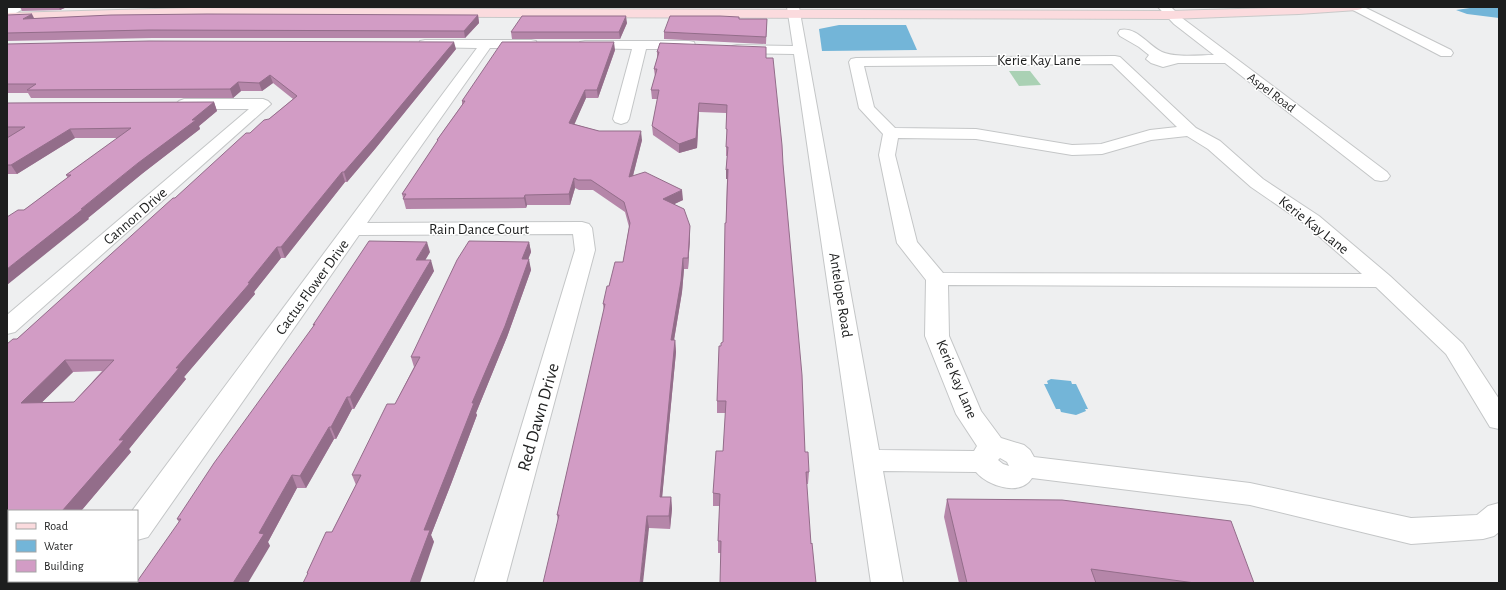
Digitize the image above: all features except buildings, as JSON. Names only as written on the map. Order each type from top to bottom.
[{"type":"main road","points":[[10,12],[118,7]]},
{"type":"main road","points":[[745,7],[793,9]]},
{"type":"main road","points":[[1167,10],[1236,7]]},
{"type":"main road","points":[[10,12],[793,9],[1299,11],[1356,7]]},
{"type":"street","points":[[1356,7],[1446,52]]},
{"type":"street","name":"Antelope Road","points":[[793,9],[887,583]]},
{"type":"street","name":"Aspel Road","points":[[1167,10],[1381,176]]},
{"type":"street","points":[[1124,33],[1144,44],[1157,58],[1167,63],[1172,62],[1173,59],[1229,59]]},
{"type":"street","points":[[415,44],[540,44]]},
{"type":"street","name":"Cactus Flower Drive","points":[[138,527],[486,44]]},
{"type":"street","points":[[571,45],[705,46]]},
{"type":"street","points":[[621,119],[640,45]]},
{"type":"street","points":[[727,48],[800,50]]},
{"type":"street","points":[[1128,60],[1157,58]]},
{"type":"street","name":"Kerie Kay Lane","points":[[891,133],[867,108],[856,62],[1128,60],[1190,131],[1214,145],[1257,183],[1312,220],[1382,281],[1455,349],[1499,420]]},
{"type":"street","name":"Cannon Drive","points":[[7,327],[263,104],[170,104]]},
{"type":"street","points":[[1190,131],[1150,136],[1102,149],[1072,150],[976,134],[891,133],[887,155],[907,243],[936,279],[1382,281]]},
{"type":"street","name":"Rain Dance Court","points":[[354,229],[582,228],[585,250]]},
{"type":"street","name":"Red Dawn Drive","points":[[490,583],[585,250]]},
{"type":"street","name":"Kerie Kay Lane","points":[[936,279],[937,336],[969,414],[989,455],[990,470],[995,474],[1009,477],[1020,474],[1024,466],[1250,494],[1411,531],[1483,527],[1499,515]]},
{"type":"street","points":[[868,460],[989,455]]},
{"type":"green space","points":[[1009,71],[1030,71],[1041,85],[1019,86]]},
{"type":"water","points":[[1477,7],[1499,7],[1499,18],[1467,14],[1456,10]]},
{"type":"water","points":[[839,25],[906,25],[917,50],[822,51],[819,29]]},
{"type":"water","points":[[1051,379],[1071,381],[1072,384],[1076,384],[1088,409],[1085,409],[1086,411],[1076,415],[1061,412],[1060,409],[1056,409],[1044,384],[1048,384],[1047,381]]}]
